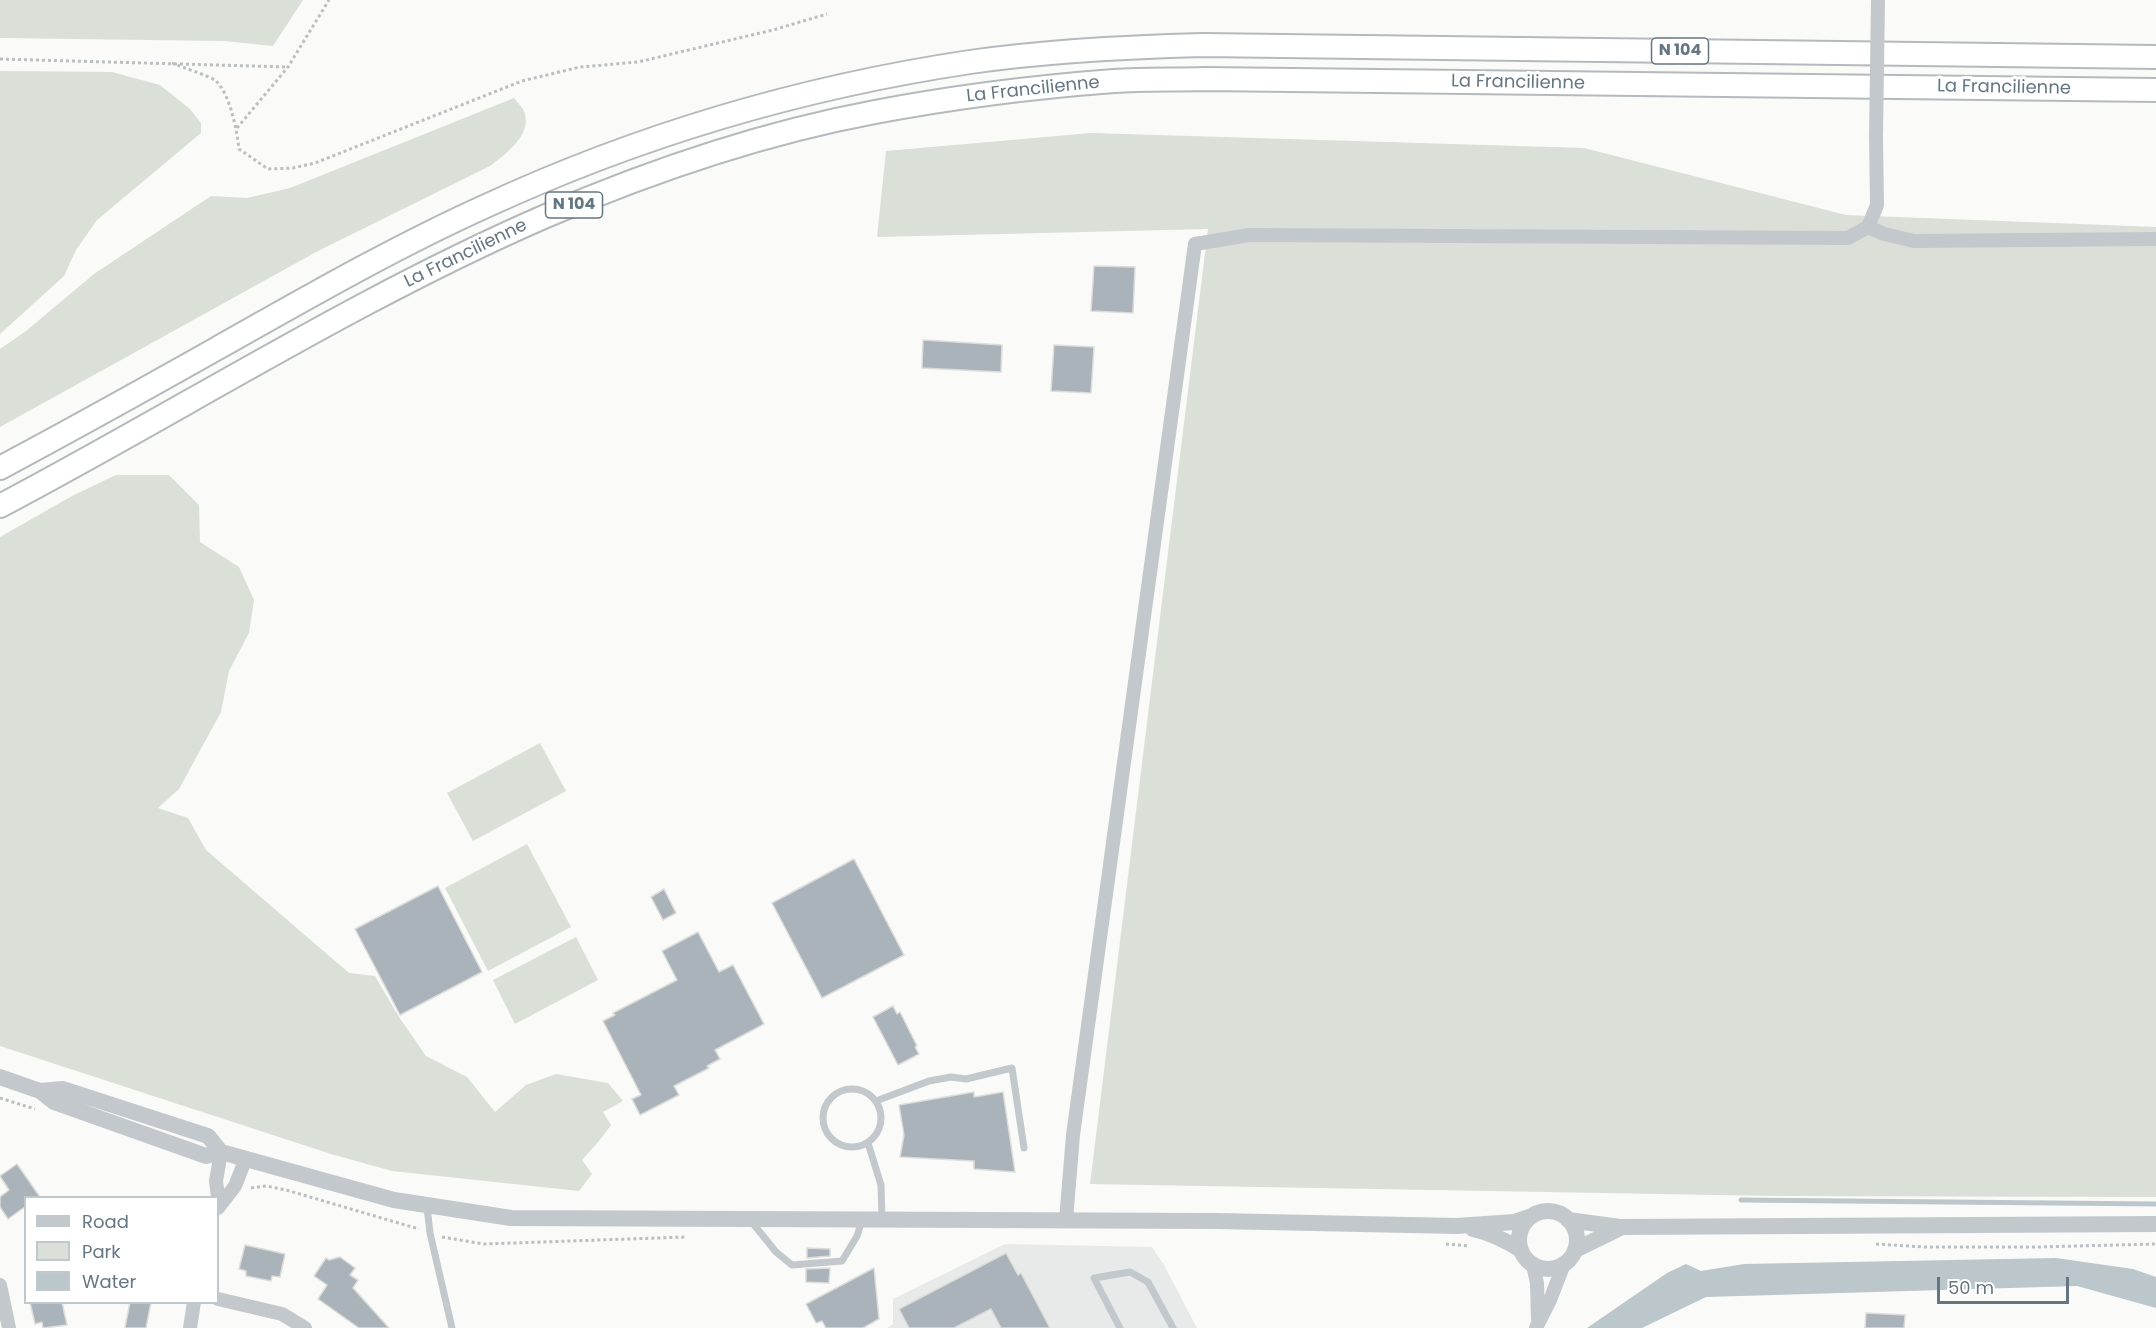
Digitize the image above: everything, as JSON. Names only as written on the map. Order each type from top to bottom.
[{"type":"highway","name":"La Francilienne","points":[[0,468],[309,297],[495,201],[638,143],[701,122],[765,104],[869,80],[971,62],[1115,47],[1203,45],[2156,57]]},
{"type":"highway","name":"La Francilienne","points":[[0,506],[102,452],[325,326],[442,265],[527,225],[648,176],[710,155],[771,136],[873,112],[976,95],[1139,80],[2156,90]]},
{"type":"street","points":[[1066,1220],[1076,1112],[1195,244],[1249,235],[1848,238],[1868,227],[1876,205],[1878,0]]},
{"type":"street","points":[[1868,227],[1884,234],[1914,240],[2156,239]]},
{"type":"street","points":[[0,1077],[40,1091],[54,1102],[206,1156],[221,1152],[394,1200],[511,1218],[1228,1221],[1457,1226],[1514,1222],[1541,1212],[1551,1211],[1568,1220],[1576,1234],[1575,1250]]},
{"type":"street","points":[[217,1196],[216,1182],[221,1152]]},
{"type":"street","points":[[219,1205],[235,1186],[246,1158]]},
{"type":"street","points":[[1521,1250],[1519,1240],[1521,1231],[1532,1216]]},
{"type":"street","points":[[1568,1220],[1620,1227],[2156,1224]]},
{"type":"street","points":[[1457,1226],[1487,1232],[1521,1250],[1533,1265],[1539,1303],[1537,1325]]},
{"type":"street","points":[[1537,1325],[1564,1264],[1575,1250],[1620,1227]]},
{"type":"street","points":[[1533,1265],[1549,1269],[1564,1264]]},
{"type":"street","points":[[0,1286],[9,1328]]},
{"type":"street","points":[[219,1299],[282,1314],[304,1328]]},
{"type":"street","points":[[190,1328],[194,1304]]},
{"type":"lane","points":[[876,1101],[929,1081],[951,1077],[966,1079],[1012,1068],[1024,1148]]},
{"type":"lane","points":[[851,1088],[861,1089],[876,1101],[881,1109],[882,1119],[875,1137],[868,1143],[859,1147],[849,1147],[831,1138],[823,1121],[827,1102],[834,1095],[851,1088]]},
{"type":"lane","points":[[868,1143],[881,1185],[882,1219]]},
{"type":"lane","points":[[427,1205],[430,1233],[452,1328]]},
{"type":"lane","points":[[749,1219],[776,1252],[792,1265],[842,1261],[857,1236],[863,1219]]},
{"type":"lane","points":[[1120,1328],[1094,1278],[1130,1272],[1148,1282],[1173,1328]]},
{"type":"path","points":[[237,128],[288,67],[329,0]]},
{"type":"path","points":[[172,63],[216,81],[237,128],[239,149],[268,169],[293,168],[315,163],[522,81],[580,67],[638,62],[773,30],[827,14]]},
{"type":"path","points":[[0,59],[288,67]]},
{"type":"path","points":[[1868,1244],[1969,1247],[2156,1244]]},
{"type":"shaded area","points":[[1005,1244],[1152,1247],[1197,1328],[887,1328],[893,1324],[893,1299]]},
{"type":"green space","points":[[0,0],[303,0],[273,46],[224,41],[0,38]]},
{"type":"green space","points":[[0,71],[112,72],[160,85],[190,109],[201,123],[201,133],[97,220],[76,250],[64,276],[0,334]]},
{"type":"green space","points":[[514,98],[523,109],[526,118],[525,126],[511,149],[490,166],[318,251],[0,427],[0,349],[26,331],[94,274],[211,196],[247,198],[290,188]]},
{"type":"green space","points":[[1091,133],[1584,148],[1846,215],[2156,227],[2156,1197],[1774,1196],[1090,1184],[1208,229],[877,237],[886,151]]},
{"type":"green space","points":[[116,475],[169,475],[199,505],[200,542],[239,567],[254,600],[249,633],[229,671],[221,712],[179,789],[158,808],[188,818],[206,850],[349,973],[375,976],[399,1017],[426,1056],[467,1077],[495,1112],[526,1085],[556,1074],[608,1083],[623,1101],[603,1112],[611,1125],[582,1160],[592,1174],[579,1191],[392,1171],[331,1154],[0,1046],[0,537],[72,496]]},
{"type":"green space","points":[[540,743],[566,791],[473,841],[447,793]]},
{"type":"green space","points":[[527,844],[571,927],[488,971],[445,888]]},
{"type":"green space","points":[[576,937],[598,980],[515,1024],[493,980]]},
{"type":"water","points":[[2056,1258],[2133,1269],[2156,1277],[2156,1308],[2077,1286],[1706,1297],[1642,1328],[1587,1328],[1667,1273],[1686,1264],[1701,1271],[1744,1264]]},
{"type":"building","points":[[1094,266],[1135,267],[1133,313],[1091,311]]},
{"type":"building","points":[[923,340],[1002,345],[1001,372],[922,368]]},
{"type":"building","points":[[1054,345],[1094,347],[1091,393],[1051,391]]},
{"type":"building","points":[[854,859],[904,955],[822,998],[772,903]]},
{"type":"building","points":[[438,886],[482,972],[400,1015],[355,929]]},
{"type":"building","points":[[664,889],[676,913],[663,920],[651,897]]},
{"type":"building","points":[[698,932],[719,972],[733,965],[764,1024],[715,1050],[720,1059],[707,1066],[709,1068],[674,1086],[679,1095],[640,1115],[632,1099],[641,1095],[603,1021],[615,1015],[613,1013],[677,980],[662,951]]},
{"type":"building","points":[[893,1006],[897,1014],[900,1012],[919,1054],[898,1065],[873,1017]]},
{"type":"building","points":[[974,1092],[974,1097],[1003,1092],[1015,1172],[974,1169],[974,1161],[900,1157],[904,1135],[899,1105]]},
{"type":"building","points":[[17,1164],[39,1196],[24,1196],[24,1207],[8,1219],[0,1207],[0,1197],[9,1190],[0,1176]]},
{"type":"building","points":[[245,1245],[285,1254],[280,1277],[272,1276],[271,1281],[246,1276],[246,1271],[239,1269]]},
{"type":"building","points":[[807,1248],[830,1249],[830,1256],[807,1258]]},
{"type":"building","points":[[1006,1253],[1018,1275],[1021,1273],[1050,1328],[1001,1328],[991,1309],[954,1328],[909,1328],[899,1309]]},
{"type":"building","points":[[340,1257],[355,1268],[350,1275],[358,1280],[353,1288],[389,1328],[359,1328],[318,1299],[327,1285],[314,1276],[326,1258],[329,1260]]},
{"type":"building","points":[[830,1268],[829,1283],[806,1282],[806,1269]]},
{"type":"building","points":[[874,1268],[879,1319],[863,1328],[826,1328],[822,1321],[816,1323],[806,1304]]},
{"type":"building","points":[[30,1304],[62,1304],[67,1325],[43,1328],[42,1322],[35,1324]]},
{"type":"building","points":[[130,1304],[151,1304],[146,1328],[125,1328]]},
{"type":"building","points":[[1866,1313],[1905,1315],[1904,1328],[1865,1328]]},
{"type":"waterway","points":[[1741,1200],[2156,1204]]}]
